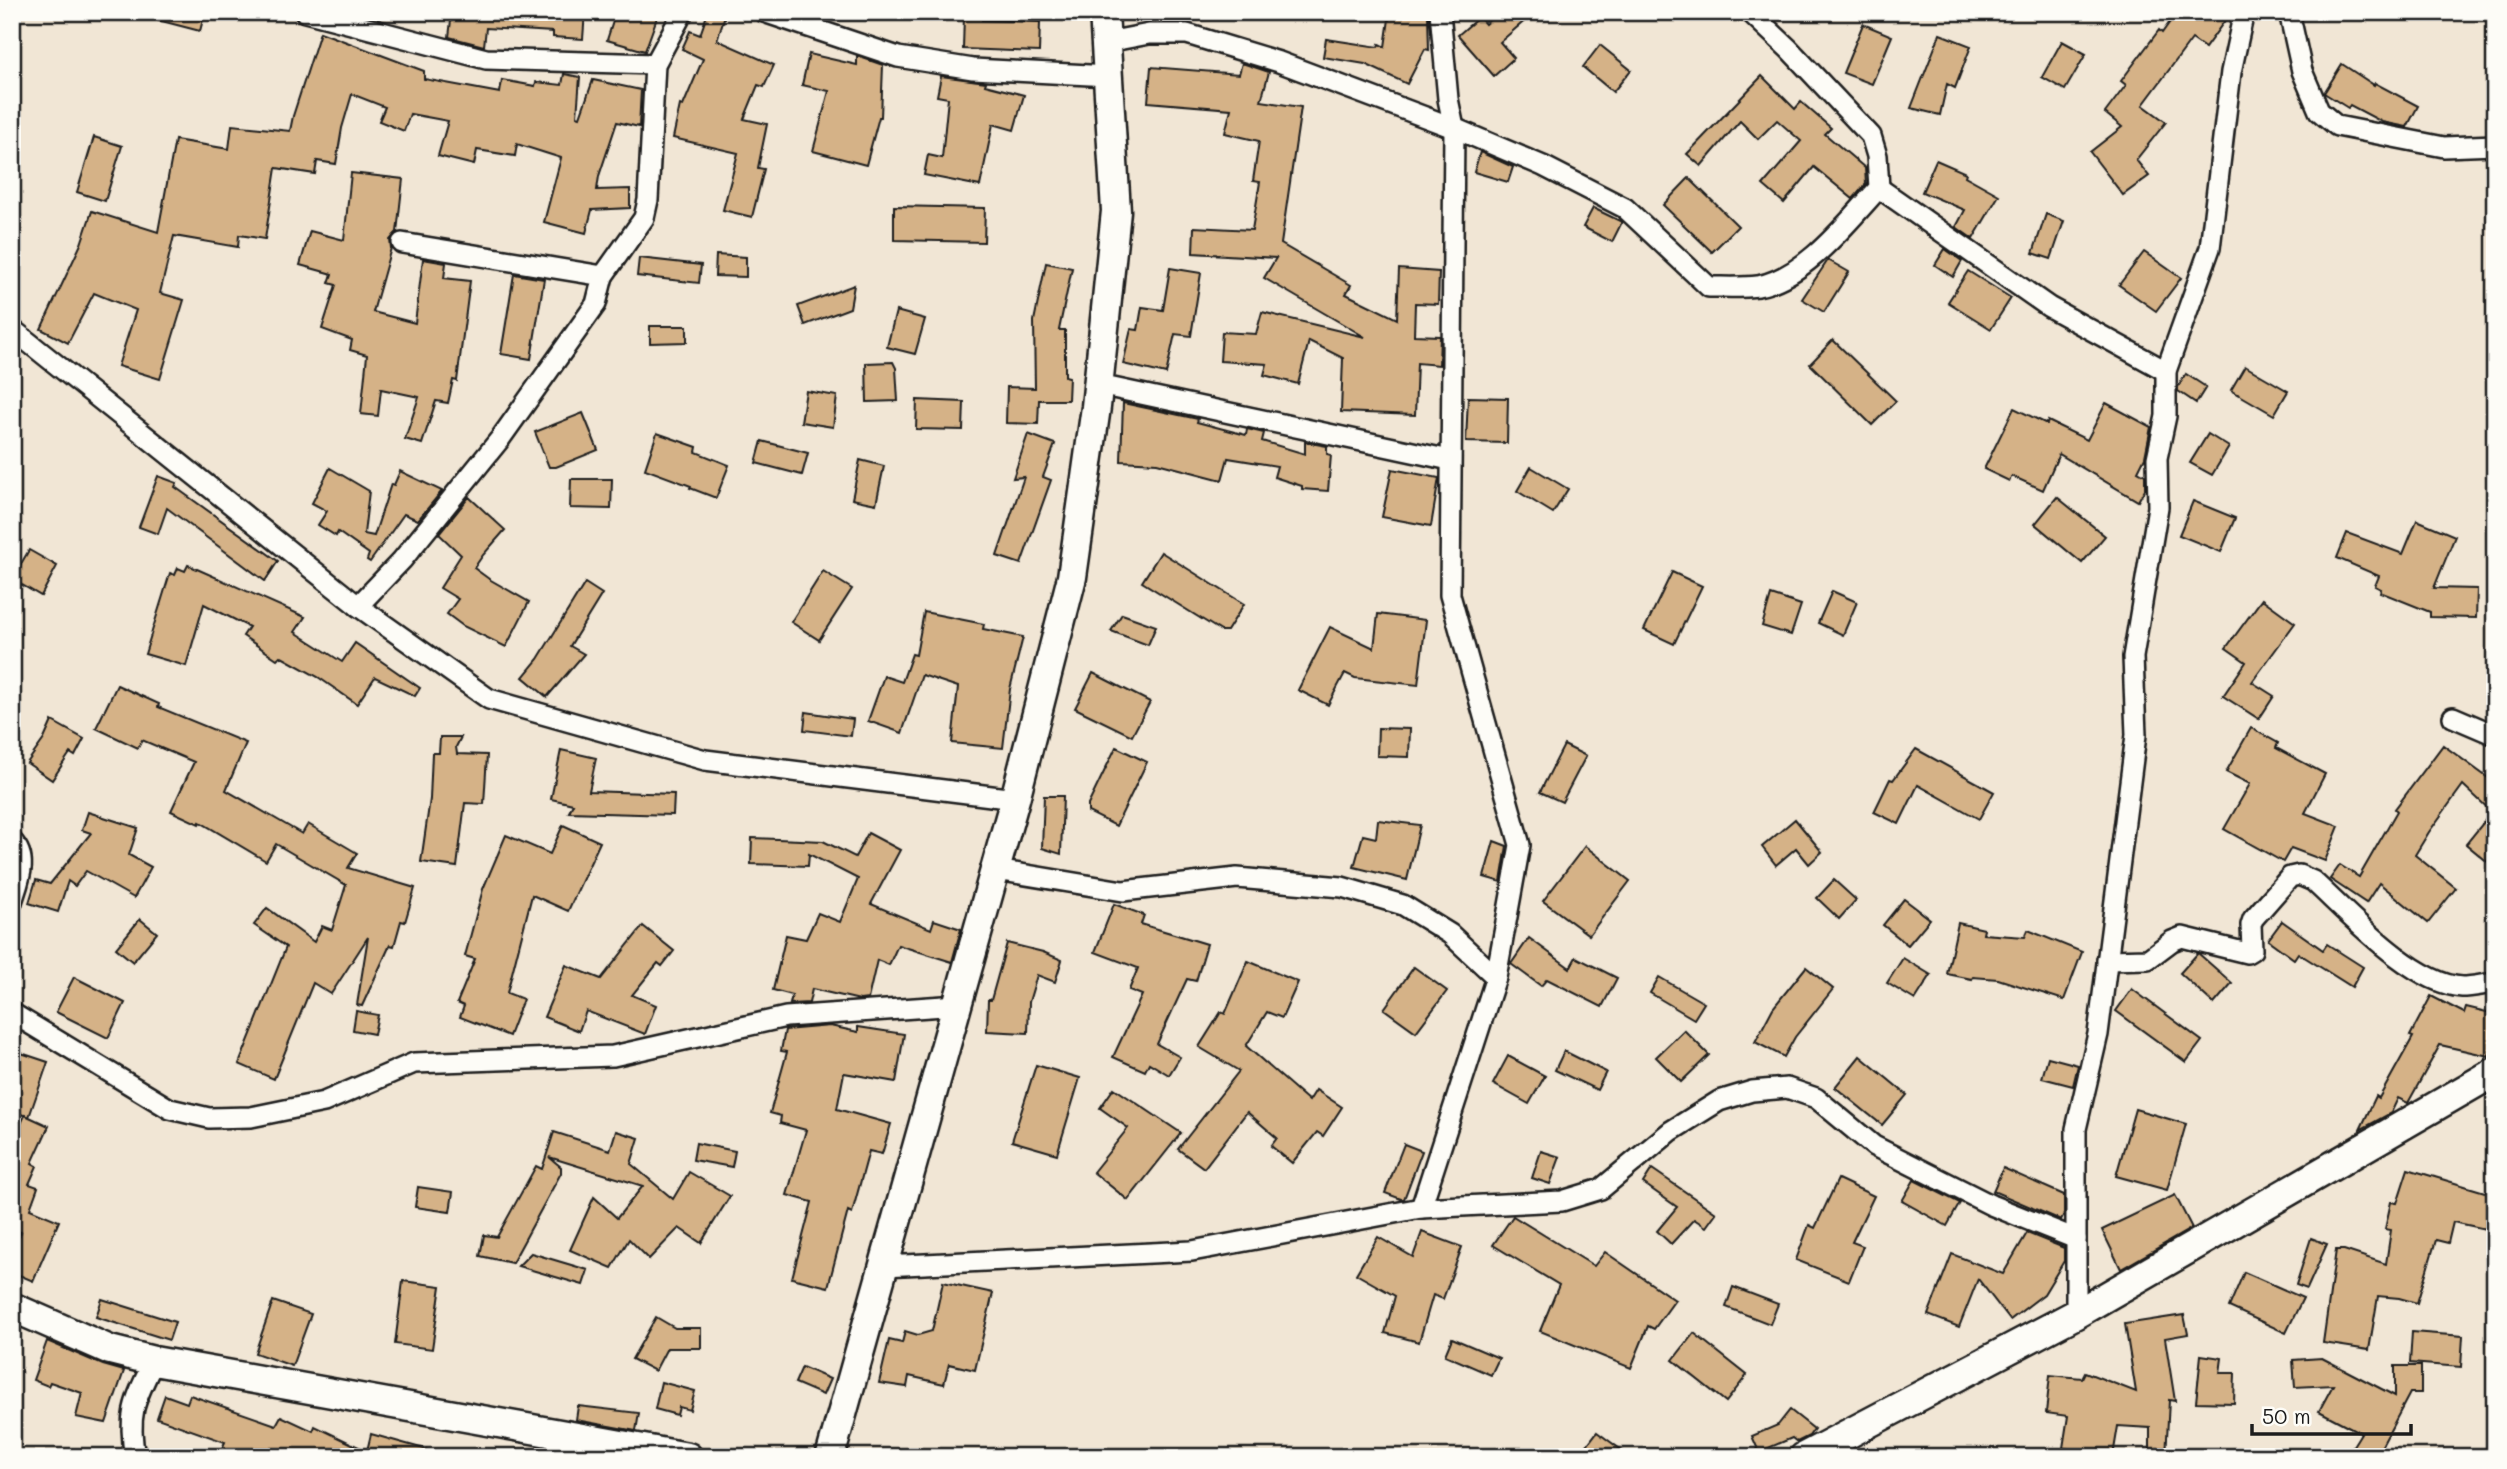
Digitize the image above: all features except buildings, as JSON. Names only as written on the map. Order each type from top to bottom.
[{"type":"street","points":[[305,12],[485,59],[655,64]]},
{"type":"street","points":[[358,606],[402,560],[500,439],[596,304],[603,276],[644,218],[648,200],[655,64],[683,12]]},
{"type":"street","points":[[764,12],[898,57],[973,69],[1109,76]]},
{"type":"street","points":[[830,1457],[996,870],[1072,577],[1099,385],[1116,211],[1104,12]]},
{"type":"street","points":[[1422,1208],[1496,977],[1520,845],[1450,595],[1454,128],[1448,99],[1440,12]]},
{"type":"street","points":[[1107,42],[1150,33],[1187,33],[1279,62],[1454,128],[1543,166],[1625,208],[1709,287],[1759,286],[1792,272],[1824,246],[1879,188],[1877,156],[1871,136],[1750,12]]},
{"type":"street","points":[[2076,1314],[2076,1129],[2098,1034],[2136,735],[2133,657],[2158,507],[2157,458],[2166,415],[2166,371],[2210,248],[2231,72],[2244,13]]},
{"type":"street","points":[[2287,13],[2302,71],[2319,111],[2337,126],[2444,147],[2495,145]]},
{"type":"street","points":[[1879,188],[2049,307],[2166,371]]},
{"type":"street","points":[[402,243],[603,276]]},
{"type":"street","points":[[12,329],[358,606],[489,699],[705,760],[1015,799]]},
{"type":"street","points":[[1099,385],[1450,460]]},
{"type":"street","points":[[2453,718],[2495,735]]},
{"type":"street","points":[[12,841],[19,849],[23,861],[12,902]]},
{"type":"street","points":[[996,870],[1123,891],[1237,878],[1342,887],[1403,905],[1450,934],[1496,977]]},
{"type":"street","points":[[2107,960],[2148,959],[2182,937],[2247,953],[2252,950],[2253,919],[2290,877],[2299,875],[2313,881],[2399,960],[2440,981],[2461,987],[2495,983]]},
{"type":"street","points":[[12,1013],[170,1109],[209,1118],[251,1117],[324,1102],[414,1063],[613,1056],[786,1017],[958,1005]]},
{"type":"street","points":[[1804,1457],[2076,1314],[2495,1072]]},
{"type":"street","points":[[884,1266],[1192,1251],[1422,1208],[1562,1201],[1601,1189],[1671,1131],[1719,1101],[1752,1091],[1787,1088],[1816,1098],[1874,1146],[1991,1205],[2076,1239]]},
{"type":"street","points":[[12,1307],[110,1350],[154,1362],[688,1457]]},
{"type":"street","points":[[135,1457],[131,1434],[134,1402],[154,1362]]}]
